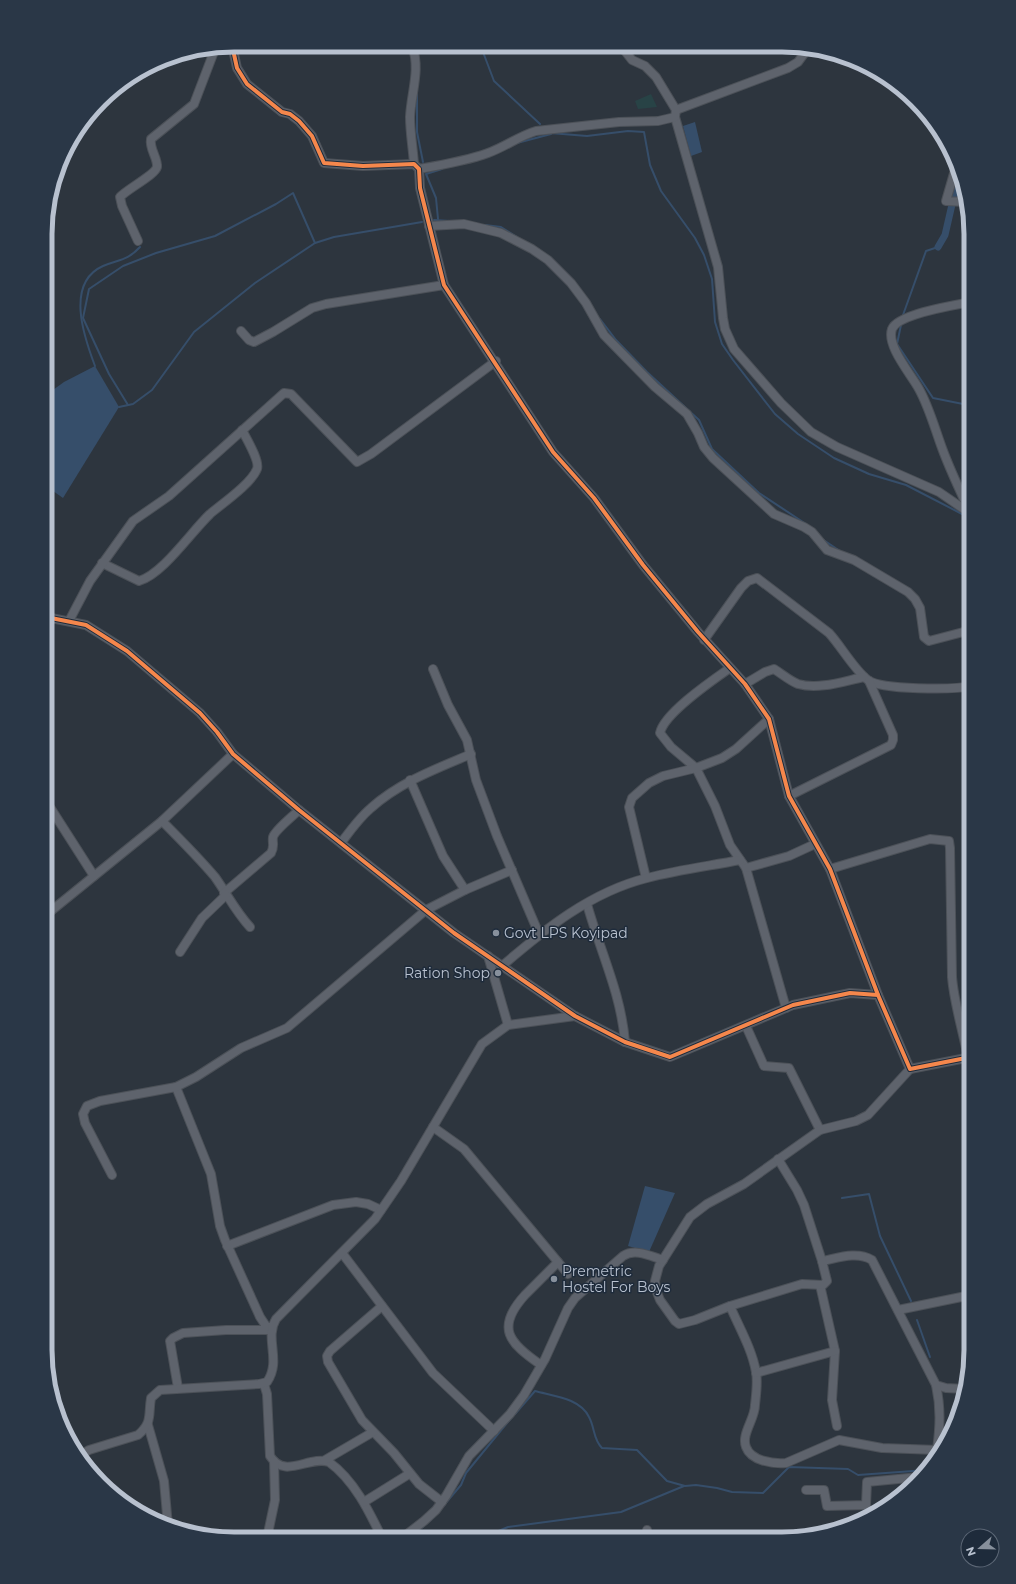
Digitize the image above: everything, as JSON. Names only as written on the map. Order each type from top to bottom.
[{"type":"street","points":[[234,52],[237,68],[247,84],[282,112],[290,114],[298,121],[312,136],[324,163],[363,166],[439,166],[483,154],[523,135],[541,130],[619,122],[658,121],[788,68],[798,62],[804,54]]},
{"type":"street","points":[[415,52],[416,65],[414,99],[410,116],[416,166],[444,285],[496,361],[553,452],[594,498],[643,565],[704,640],[746,684],[769,719],[789,796],[830,869],[878,995],[910,1069]]},
{"type":"street","points":[[626,52],[632,60],[645,66],[656,77],[675,114],[718,267],[725,329],[734,349],[781,403],[811,432],[837,447],[939,492],[964,510]]},
{"type":"street","points":[[138,241],[122,206],[120,196],[155,171],[157,164],[150,145],[150,139],[194,104],[213,54]]},
{"type":"street","points":[[954,176],[946,202],[960,202]]},
{"type":"street","points":[[429,226],[464,224],[501,233],[532,249],[548,260],[571,283],[586,303],[604,335],[655,387],[687,414],[698,432],[704,447],[713,458],[774,514],[804,527],[832,554],[854,560],[908,592],[916,599],[920,608],[924,636],[929,641],[964,632]]},
{"type":"street","points":[[241,330],[249,340],[254,342],[312,308],[444,285]]},
{"type":"street","points":[[964,303],[944,307],[908,318],[897,323],[892,329],[891,336],[892,343],[897,354],[920,390],[964,500]]},
{"type":"street","points":[[70,621],[90,581],[133,520],[169,496],[280,396],[288,392],[357,462],[367,457],[496,361]]},
{"type":"street","points":[[102,563],[139,582],[155,572],[210,515],[248,481],[257,470],[257,460],[242,430]]},
{"type":"street","points":[[704,640],[741,588],[753,578],[757,578],[829,633],[839,643],[867,679],[893,735],[893,740],[890,745],[789,796]]},
{"type":"street","points":[[52,618],[86,625],[127,652],[200,713],[218,732],[233,754],[299,810],[426,910],[502,966],[575,1016],[625,1042],[670,1057],[793,1005],[850,993],[878,995]]},
{"type":"street","points":[[730,668],[691,697],[661,728],[661,737],[680,756],[696,768],[715,806],[730,845],[746,868],[786,1008]]},
{"type":"street","points":[[433,669],[448,706],[467,740],[476,780],[538,934]]},
{"type":"street","points":[[746,684],[765,672],[774,669],[793,682],[805,685],[819,685],[867,679],[877,684],[923,688],[954,689],[964,687]]},
{"type":"street","points":[[646,878],[629,802],[637,792],[648,783],[663,776],[696,768],[722,758],[736,749],[769,719]]},
{"type":"street","points":[[52,910],[162,821],[233,754]]},
{"type":"street","points":[[341,843],[370,808],[410,780],[471,754]]},
{"type":"street","points":[[410,780],[444,856],[464,890]]},
{"type":"street","points":[[52,810],[94,876]]},
{"type":"street","points":[[180,952],[196,926],[225,894],[271,853],[274,848],[273,836],[299,810]]},
{"type":"street","points":[[162,821],[191,850],[216,879],[237,912],[250,927]]},
{"type":"street","points":[[830,869],[930,839],[949,841],[953,993],[964,1036]]},
{"type":"street","points":[[746,868],[789,856],[815,844]]},
{"type":"street","points":[[502,966],[538,934],[602,894],[646,878],[740,860]]},
{"type":"street","points":[[112,1174],[85,1123],[83,1114],[87,1106],[100,1101],[176,1087],[196,1077],[241,1048],[287,1028],[426,910],[464,890],[512,870]]},
{"type":"street","points":[[587,904],[595,933],[616,991],[623,1018],[625,1042]]},
{"type":"street","points":[[488,956],[508,1025]]},
{"type":"street","points":[[167,1519],[164,1481],[148,1425],[153,1395],[160,1390],[178,1388],[264,1384],[270,1377],[274,1366],[272,1329],[276,1319],[342,1253],[381,1210],[433,1128],[470,1062],[482,1044],[508,1025],[575,1016]]},
{"type":"street","points":[[746,1026],[764,1066],[789,1068],[820,1130]]},
{"type":"street","points":[[778,1159],[797,1190],[822,1261],[827,1281],[823,1285],[802,1284],[730,1306],[684,1323],[679,1324],[675,1322],[660,1300],[656,1290],[656,1273],[690,1217],[697,1210],[744,1184],[778,1159],[820,1130],[856,1121],[868,1115],[910,1069],[964,1059]]},
{"type":"street","points":[[176,1087],[211,1174],[220,1226],[227,1246],[260,1317],[266,1326],[272,1329]]},
{"type":"street","points":[[433,1128],[464,1149],[568,1274]]},
{"type":"street","points":[[227,1246],[333,1205],[356,1202],[368,1204],[381,1210]]},
{"type":"street","points":[[410,1532],[424,1521],[442,1502],[469,1456],[494,1431],[524,1395],[541,1365],[568,1308],[575,1298],[626,1254],[634,1252],[663,1260]]},
{"type":"street","points":[[342,1253],[433,1373],[494,1431]]},
{"type":"street","points":[[822,1261],[844,1256],[866,1257],[872,1260],[936,1385],[941,1422],[938,1444]]},
{"type":"street","points":[[541,1365],[520,1349],[510,1333],[508,1323],[515,1307],[558,1262]]},
{"type":"street","points":[[820,1285],[834,1351],[832,1400],[837,1426]]},
{"type":"street","points":[[898,1310],[964,1296]]},
{"type":"street","points":[[382,1306],[330,1351],[327,1359],[362,1420],[394,1453],[409,1474],[442,1502]]},
{"type":"street","points":[[730,1306],[752,1357],[756,1373],[755,1408],[744,1441],[747,1450],[752,1455],[762,1460],[777,1464],[786,1463],[839,1440],[882,1448],[933,1452]]},
{"type":"street","points":[[178,1388],[170,1341],[177,1335],[226,1330],[262,1328],[272,1329]]},
{"type":"street","points":[[756,1373],[834,1351]]},
{"type":"street","points":[[264,1384],[267,1394],[270,1456],[274,1461],[285,1467],[325,1460],[373,1432]]},
{"type":"street","points":[[936,1385],[946,1388],[959,1389]]},
{"type":"street","points":[[84,1453],[89,1450],[138,1435],[148,1425]]},
{"type":"street","points":[[325,1460],[332,1464],[341,1473],[364,1502],[379,1532]]},
{"type":"street","points":[[267,1532],[275,1500],[274,1461]]},
{"type":"street","points":[[364,1502],[409,1474]]},
{"type":"street","points":[[806,1490],[824,1490],[827,1506],[866,1505],[867,1482],[912,1478]]},
{"type":"green space","points":[[651,94],[657,107],[638,109],[635,101]]},
{"type":"water","points":[[695,122],[702,152],[691,156],[683,126]]},
{"type":"water","points":[[95,366],[119,407],[63,498],[52,490],[52,391],[64,382]]},
{"type":"water","points":[[645,1186],[675,1193],[649,1252],[628,1246]]},
{"type":"waterway","points":[[417,52],[419,60]]},
{"type":"waterway","points":[[483,52],[494,81],[540,124]]},
{"type":"waterway","points":[[417,90],[417,132],[423,162]]},
{"type":"waterway","points":[[550,133],[587,136],[628,131],[644,132],[650,165],[661,191],[695,238],[704,255],[712,279],[715,322],[722,344],[775,414],[798,434],[834,458],[869,474],[906,485],[964,515]]},
{"type":"waterway","points":[[517,143],[551,134]]},
{"type":"waterway","points":[[438,219],[436,198],[426,174],[442,169]]},
{"type":"waterway","points":[[938,247],[945,235],[957,184]]},
{"type":"waterway","points":[[128,405],[109,374],[83,318],[89,289],[123,266],[156,253],[215,236],[276,204],[293,193],[315,243]]},
{"type":"waterway","points":[[434,220],[450,221]]},
{"type":"waterway","points":[[119,407],[133,404],[152,390],[194,332],[255,283],[315,243],[334,237],[422,222]]},
{"type":"waterway","points":[[485,225],[501,227],[517,237]]},
{"type":"waterway","points":[[95,366],[86,341],[81,312],[81,297],[84,285],[91,274],[103,266],[131,255],[140,247]]},
{"type":"waterway","points":[[903,315],[926,251],[938,247]]},
{"type":"waterway","points":[[600,319],[616,340],[647,372],[699,420],[712,449],[759,493],[806,524]]},
{"type":"waterway","points":[[901,325],[897,344],[933,398],[964,405]]},
{"type":"waterway","points":[[822,539],[840,551]]},
{"type":"waterway","points":[[842,1198],[869,1194],[880,1236],[911,1301]]},
{"type":"waterway","points":[[917,1320],[930,1357]]},
{"type":"waterway","points":[[515,1414],[535,1391],[558,1396],[573,1402],[585,1411],[589,1417],[597,1441],[602,1448],[637,1450],[667,1481],[685,1486],[696,1485],[732,1492],[763,1493],[789,1467],[848,1469],[858,1475],[918,1471]]},
{"type":"waterway","points":[[444,1505],[461,1485],[466,1473],[512,1417]]},
{"type":"waterway","points":[[496,1532],[508,1527],[621,1512],[684,1486]]},
{"type":"waterway","points":[[417,1532],[434,1517]]},
{"type":"cycle path","points":[[234,52],[237,68],[247,84],[282,112],[290,114],[299,121],[312,136],[324,163],[363,166],[414,164],[419,169],[420,188],[444,285],[553,452],[594,498],[643,565],[698,632],[745,684],[769,719],[789,796],[830,869],[878,995]]},
{"type":"cycle path","points":[[52,618],[86,625],[127,651],[200,713],[217,732],[233,754],[299,810],[454,933],[575,1016],[625,1042],[670,1057],[793,1005],[850,993],[878,995],[910,1069],[964,1058]]},
{"type":"place","name":"Govt LPS Koyipad","points":[[496,933]]},
{"type":"place","name":"Ration Shop","points":[[498,973]]},
{"type":"place","name":"Premetric Hostel For Boys","points":[[554,1279]]}]
